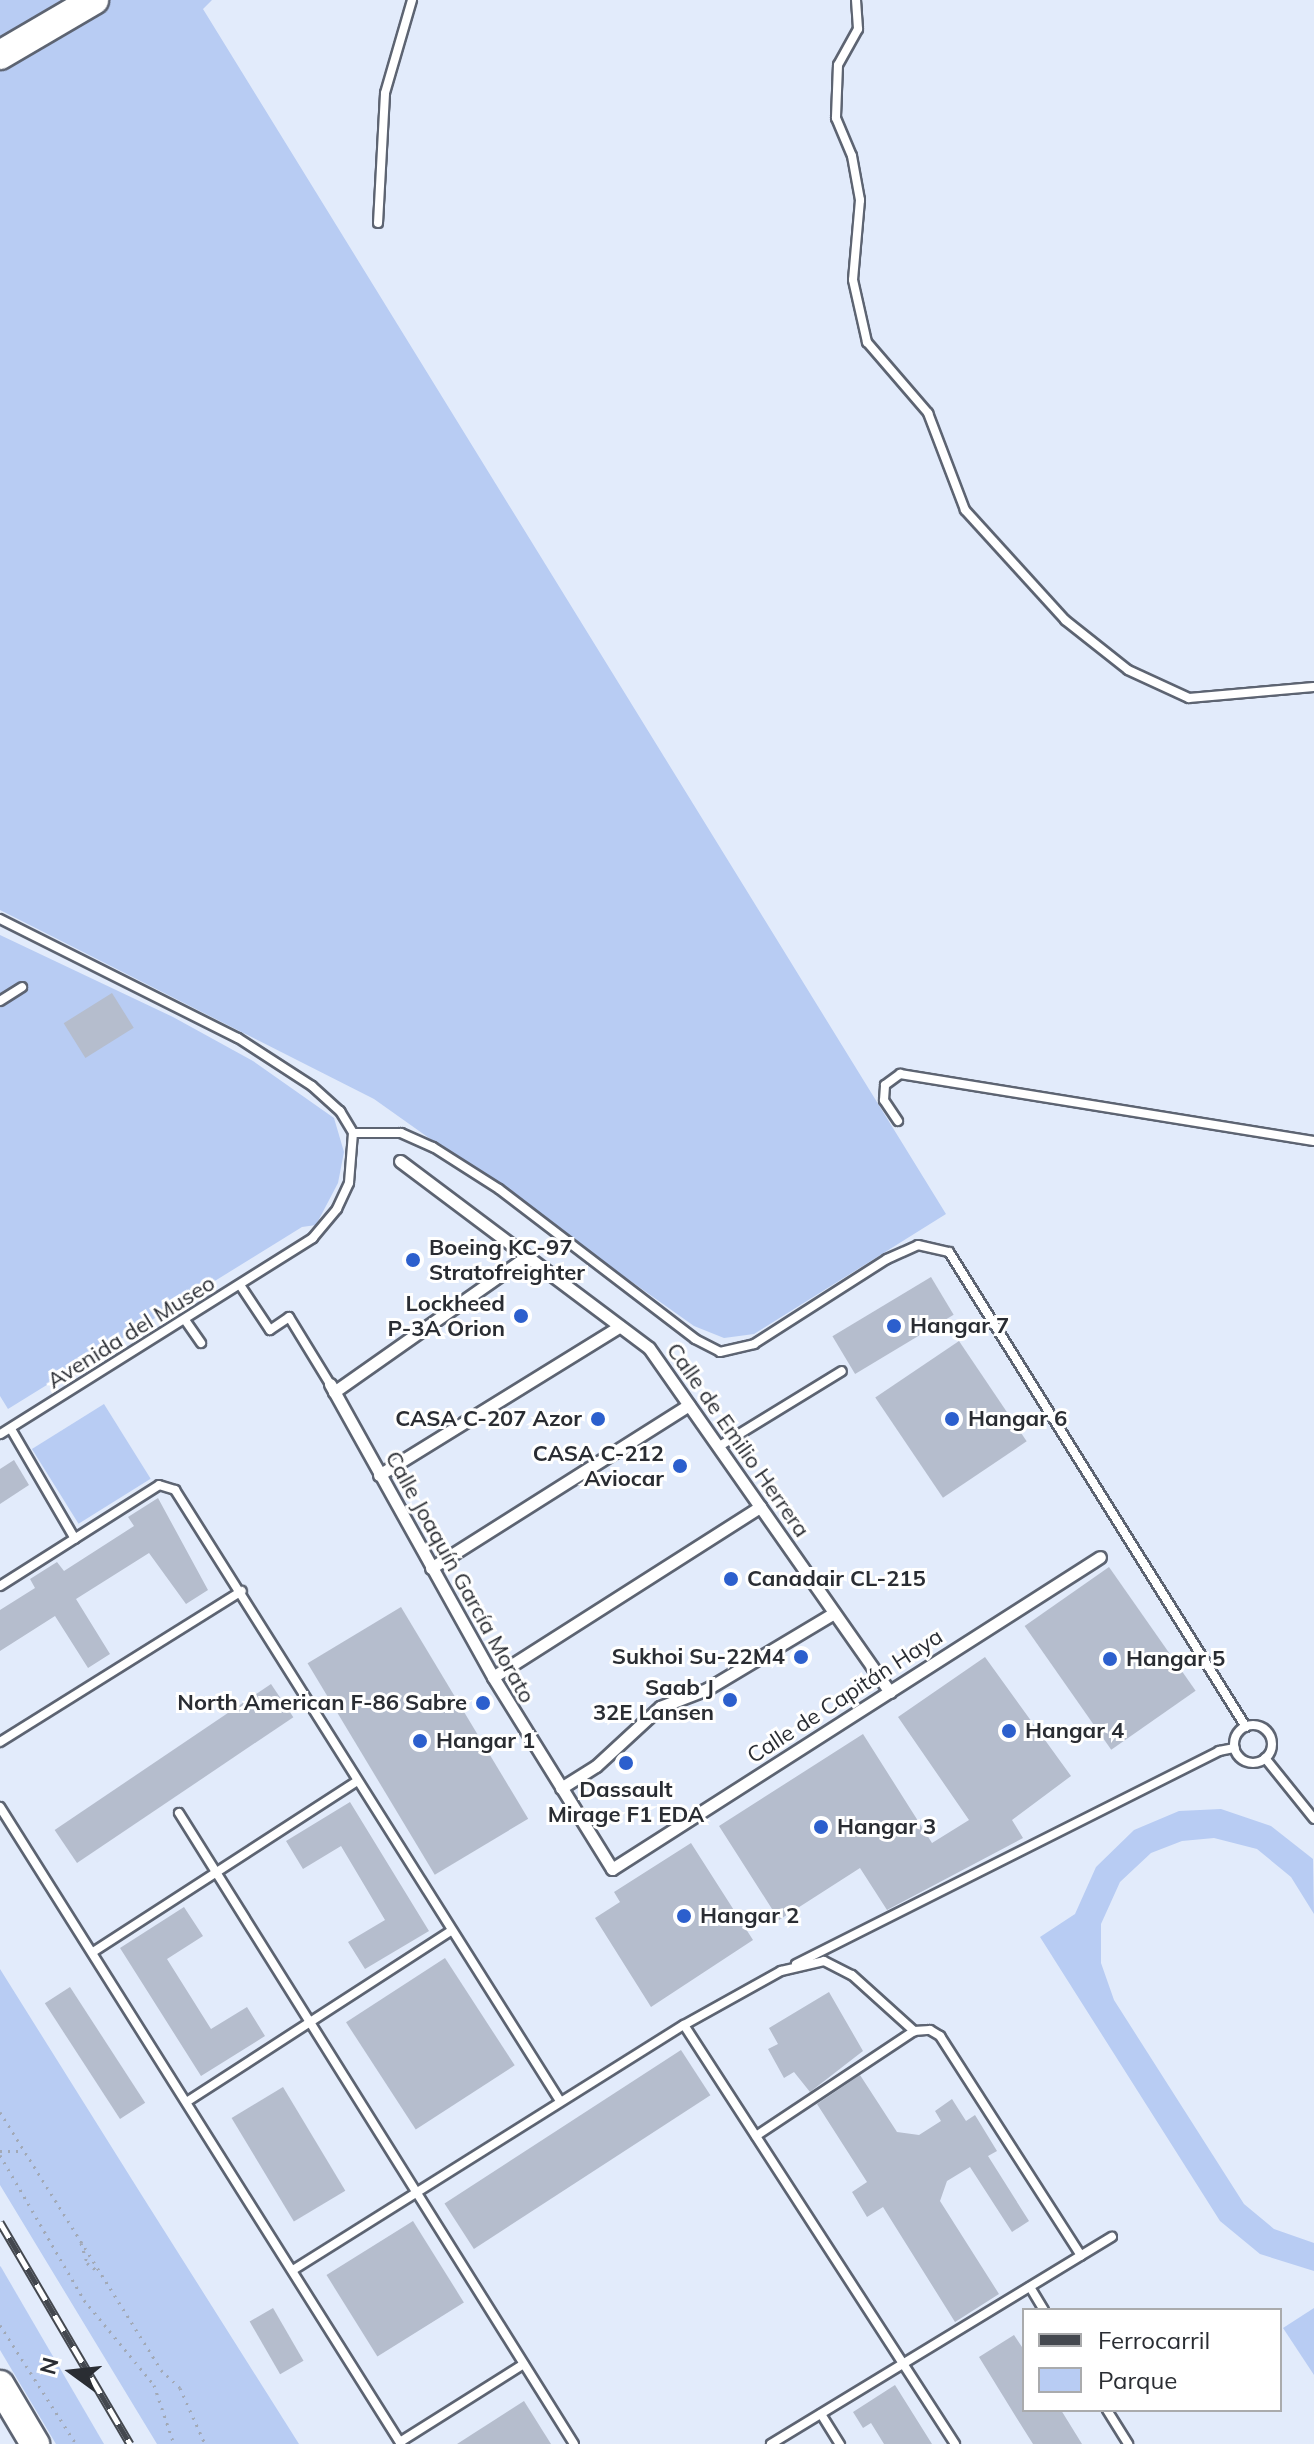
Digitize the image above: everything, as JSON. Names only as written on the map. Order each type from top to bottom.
[{"type":"highway","points":[[0,55],[94,0]]},
{"type":"highway","points":[[0,2385],[35,2444]]},
{"type":"street","name":"Calle de Emilio Herrera","points":[[400,1161],[649,1348],[890,1692]]},
{"type":"street","points":[[332,1388],[526,1257]]},
{"type":"street","points":[[379,1475],[620,1326]]},
{"type":"street","name":"Calle Joaquín García Morato","points":[[332,1388],[493,1677],[612,1869]]},
{"type":"street","points":[[431,1568],[689,1405]]},
{"type":"street","points":[[493,1677],[760,1507]]},
{"type":"street","name":"Calle de Capitán Haya","points":[[612,1869],[1100,1557]]},
{"type":"street","points":[[561,1788],[596,1766],[660,1707],[707,1689],[834,1613]]},
{"type":"lane","points":[[378,223],[385,93],[412,0]]},
{"type":"lane","points":[[856,0],[858,29],[838,65],[836,118],[852,156],[860,200],[853,280],[867,342],[928,413],[965,510],[1065,620],[1128,670],[1189,698],[1314,687]]},
{"type":"lane","points":[[0,919],[238,1038],[312,1086],[340,1111],[353,1133],[401,1133],[433,1147],[499,1189],[695,1339],[720,1352],[754,1344],[887,1259],[918,1245],[949,1252],[1246,1727],[1267,1732],[1271,1749],[1265,1758],[1247,1762],[1235,1748],[1236,1736],[1246,1727]]},
{"type":"lane","points":[[0,1001],[22,987]]},
{"type":"lane","points":[[898,1121],[884,1100],[885,1085],[900,1074],[1314,1141]]},
{"type":"lane","name":"Avenida del Museo","points":[[0,1434],[313,1238],[337,1209],[349,1183],[353,1133]]},
{"type":"lane","points":[[240,1285],[270,1330],[289,1317],[332,1388]]},
{"type":"lane","points":[[185,1320],[201,1343]]},
{"type":"lane","points":[[718,1447],[842,1371]]},
{"type":"lane","points":[[11,1429],[75,1539]]},
{"type":"lane","points":[[1,1583],[159,1485],[175,1490],[242,1591],[357,1781],[560,2101]]},
{"type":"lane","points":[[0,1742],[242,1591]]},
{"type":"lane","points":[[293,2270],[684,2025],[781,1971],[1219,1751],[1235,1748]]},
{"type":"lane","points":[[1265,1758],[1314,1819]]},
{"type":"lane","points":[[93,1952],[357,1781]]},
{"type":"lane","points":[[0,1807],[188,2101],[400,2443],[524,2364]]},
{"type":"lane","points":[[179,1813],[574,2444]]},
{"type":"lane","points":[[188,2101],[451,1931]]},
{"type":"lane","points":[[781,1971],[824,1961],[852,1975],[914,2031]]},
{"type":"lane","points":[[684,2025],[955,2444]]},
{"type":"lane","points":[[756,2136],[914,2031],[930,2030],[940,2036],[1081,2256]]},
{"type":"lane","points":[[771,2444],[1112,2237]]},
{"type":"lane","points":[[1030,2287],[1043,2308]]},
{"type":"lane","points":[[1108,2412],[1128,2444]]},
{"type":"lane","points":[[821,2414],[840,2444]]},
{"type":"path","points":[[0,2112],[161,2370],[180,2388],[205,2444]]},
{"type":"path","points":[[23,2151],[0,2153],[84,2300],[154,2385],[176,2443]]},
{"type":"path","points":[[82,2240],[87,2263],[103,2274]]},
{"type":"path","points":[[0,2325],[76,2444]]},
{"type":"green space","points":[[0,0],[212,0],[203,9],[946,1214],[754,1334],[724,1338],[694,1326],[374,1099],[0,910]]},
{"type":"green space","points":[[0,935],[173,1017],[253,1061],[334,1118],[344,1152],[338,1183],[316,1225],[302,1227],[8,1409],[0,1396]]},
{"type":"green space","points":[[104,1404],[151,1479],[79,1524],[32,1449]]},
{"type":"green space","points":[[1221,1809],[1271,1826],[1313,1859],[1314,1914],[1291,1877],[1257,1849],[1214,1838],[1182,1841],[1151,1853],[1120,1882],[1101,1924],[1101,1963],[1114,2000],[1244,2204],[1274,2229],[1314,2243],[1314,2271],[1260,2254],[1220,2221],[1040,1937],[1075,1914],[1096,1867],[1134,1830],[1179,1811]]},
{"type":"green space","points":[[0,1969],[299,2444],[157,2444],[0,2185]]},
{"type":"green space","points":[[0,2266],[104,2444],[56,2444],[0,2350]]},
{"type":"green space","points":[[1314,2308],[1314,2375],[1283,2328]]},
{"type":"building","points":[[112,993],[134,1028],[85,1058],[64,1023]]},
{"type":"building","name":"Hangar 7","points":[[931,1277],[954,1315],[855,1374],[832,1336]]},
{"type":"building","name":"Hangar 6","points":[[959,1341],[1027,1441],[943,1498],[875,1397]]},
{"type":"building","points":[[14,1460],[29,1485],[0,1504],[0,1469]]},
{"type":"building","points":[[158,1498],[208,1590],[186,1604],[149,1553],[76,1599],[110,1654],[88,1668],[55,1616],[0,1651],[0,1610],[35,1588],[30,1579],[57,1562],[64,1571],[134,1526],[128,1517]]},
{"type":"building","name":"Hangar 5","points":[[1109,1567],[1196,1691],[1111,1750],[1025,1626]]},
{"type":"building","name":"Hangar 1","points":[[401,1607],[528,1819],[435,1875],[308,1663]]},
{"type":"building","points":[[985,1657],[1071,1776],[1012,1820],[1023,1838],[887,1910],[860,1868],[779,1920],[719,1826],[863,1734],[932,1843],[969,1820],[898,1717]]},
{"type":"building","points":[[271,1684],[293,1717],[77,1863],[55,1830]]},
{"type":"building","points":[[350,1802],[429,1931],[365,1969],[348,1942],[385,1920],[341,1846],[303,1869],[286,1841]]},
{"type":"building","name":"Hangar 2","points":[[691,1843],[753,1940],[651,2007],[595,1918],[620,1902],[614,1892]]},
{"type":"building","points":[[184,1907],[203,1936],[167,1959],[211,2029],[247,2007],[265,2036],[201,2076],[120,1948]]},
{"type":"building","points":[[445,1958],[515,2065],[416,2130],[346,2022]]},
{"type":"building","points":[[70,1987],[145,2103],[120,2119],[45,2003]]},
{"type":"building","points":[[829,1992],[863,2051],[810,2092],[794,2072],[784,2078],[768,2049],[778,2044],[769,2028]]},
{"type":"building","points":[[681,2050],[710,2095],[474,2249],[444,2204]]},
{"type":"building","points":[[860,2075],[897,2132],[919,2135],[941,2121],[935,2111],[952,2099],[966,2121],[975,2115],[997,2151],[988,2156],[1029,2221],[1012,2232],[970,2167],[947,2181],[940,2201],[999,2294],[955,2322],[883,2207],[867,2217],[852,2192],[867,2182],[817,2104]]},
{"type":"building","points":[[283,2087],[345,2191],[294,2222],[232,2118]]},
{"type":"building","points":[[413,2221],[464,2302],[377,2356],[326,2275]]},
{"type":"building","points":[[273,2308],[304,2361],[280,2374],[250,2322]]},
{"type":"building","points":[[1014,2335],[1022,2347],[1022,2412],[1062,2412],[1082,2444],[1033,2444],[979,2357]]},
{"type":"building","points":[[895,2385],[932,2444],[884,2444],[871,2423],[863,2428],[853,2412]]},
{"type":"building","points":[[524,2401],[551,2444],[457,2444]]},
{"type":"railway","points":[[0,2222],[130,2444]]},
{"type":"place","name":"Boeing KC-97 Stratofreighter","points":[[413,1260]]},
{"type":"place","name":"Lockheed P-3A Orion","points":[[521,1316]]},
{"type":"place","name":"Hangar 7","points":[[894,1326]]},
{"type":"place","name":"CASA C-207 Azor","points":[[598,1419]]},
{"type":"place","name":"Hangar 6","points":[[952,1419]]},
{"type":"place","name":"CASA C-212 Aviocar","points":[[680,1466]]},
{"type":"place","name":"Canadair CL-215","points":[[731,1579]]},
{"type":"place","name":"Sukhoi Su-22M4","points":[[801,1657]]},
{"type":"place","name":"Hangar 5","points":[[1110,1659]]},
{"type":"place","name":"Saab J 32E Lansen","points":[[730,1700]]},
{"type":"place","name":"North American F-86 Sabre","points":[[483,1703]]},
{"type":"place","name":"Hangar 4","points":[[1009,1731]]},
{"type":"place","name":"Hangar 1","points":[[420,1741]]},
{"type":"place","name":"Dassault Mirage F1 EDA","points":[[626,1763]]},
{"type":"place","name":"Hangar 3","points":[[821,1827]]},
{"type":"place","name":"Hangar 2","points":[[684,1916]]}]
